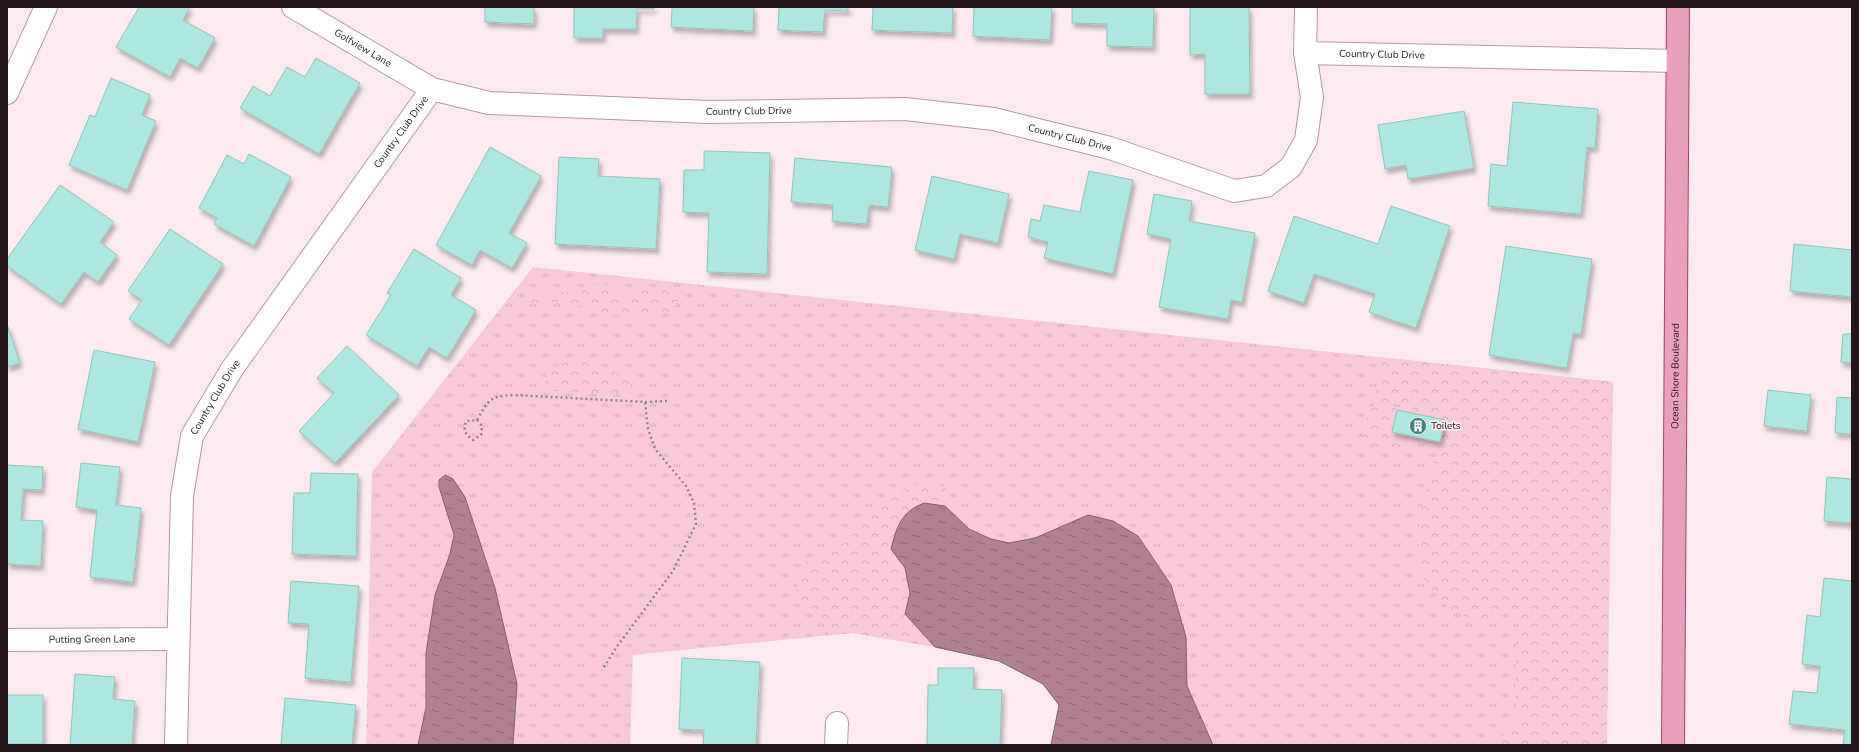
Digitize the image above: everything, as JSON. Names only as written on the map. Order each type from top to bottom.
[{"type":"main road","name":"Ocean Shore Boulevard","points":[[1673,745],[1678,7]]},
{"type":"street","points":[[7,93],[46,7]]},
{"type":"street","name":"Golfview Lane","points":[[293,7],[432,89]]},
{"type":"street","points":[[1305,53],[1306,7]]},
{"type":"street","name":"Country Club Drive","points":[[176,745],[182,496],[192,436],[232,369],[432,89],[489,103],[708,112],[905,109],[994,119],[1110,148],[1234,191],[1266,186],[1291,167],[1306,140],[1312,97],[1305,53],[1677,61]]},
{"type":"street","name":"Putting Green Lane","points":[[7,640],[178,639]]},
{"type":"street","points":[[836,745],[837,723]]},
{"type":"path","points":[[477,420],[486,403],[497,396],[514,395],[645,402],[666,401]]},
{"type":"path","points":[[602,670],[616,648],[673,572],[696,524],[694,502],[686,486],[655,449],[648,429],[645,402]]},
{"type":"path","points":[[477,420],[482,426],[481,435],[473,440],[466,434],[464,429],[466,421],[477,420]]},
{"type":"green space","points":[[533,267],[1613,382],[1606,745],[1051,745],[1059,705],[1043,684],[999,661],[935,647],[852,633],[633,655],[630,745],[366,745],[372,472]]},
{"type":"green space","points":[[592,284],[604,284],[623,294],[670,287],[683,292],[670,313],[629,318],[592,311],[567,301],[540,304],[520,302],[531,295],[582,291]]},
{"type":"green space","points":[[1380,357],[1613,382],[1607,745],[1495,745],[1519,716],[1515,699],[1517,618],[1511,611],[1482,623],[1450,610],[1418,573],[1419,519],[1445,420],[1391,402],[1397,410],[1392,432],[1402,434],[1397,446],[1392,452],[1384,451],[1365,439],[1365,425],[1369,413],[1375,403]]},
{"type":"green space","points":[[574,360],[602,366],[630,379],[632,393],[588,393],[545,390],[548,369]]},
{"type":"green space","points":[[930,482],[946,487],[945,506],[924,503],[891,549],[905,568],[910,593],[905,614],[935,647],[852,633],[824,636],[829,618],[819,619],[797,600],[798,569],[820,552],[842,546],[866,521],[908,486]]},
{"type":"water","points":[[445,475],[453,479],[465,497],[495,588],[517,684],[513,745],[418,745],[426,707],[426,653],[435,595],[450,554],[454,535],[439,487],[439,480]]},
{"type":"water","points":[[924,503],[945,506],[969,529],[991,539],[1009,543],[1035,538],[1088,515],[1113,521],[1138,536],[1171,585],[1186,637],[1187,686],[1213,745],[1051,745],[1059,705],[1043,684],[999,661],[935,647],[905,614],[910,593],[905,568],[891,549],[895,533],[905,515]]},
{"type":"building","points":[[139,7],[190,7],[183,20],[215,38],[198,68],[180,58],[170,77],[116,47]]},
{"type":"building","points":[[485,7],[534,7],[534,24],[485,22]]},
{"type":"building","points":[[574,7],[654,7],[654,9],[637,9],[636,29],[603,29],[603,38],[574,38]]},
{"type":"building","points":[[672,7],[754,7],[753,31],[671,27]]},
{"type":"building","points":[[779,7],[848,7],[848,11],[825,10],[823,32],[778,30]]},
{"type":"building","points":[[873,7],[953,7],[952,33],[872,30]]},
{"type":"building","points":[[974,7],[1052,7],[1050,40],[973,36]]},
{"type":"building","points":[[1072,7],[1154,7],[1153,47],[1107,46],[1107,24],[1072,23]]},
{"type":"building","points":[[1190,7],[1249,7],[1250,94],[1205,94],[1205,54],[1190,55]]},
{"type":"building","points":[[316,58],[360,83],[319,154],[240,108],[253,86],[270,96],[287,67],[305,77]]},
{"type":"building","points":[[111,78],[150,95],[142,115],[156,121],[127,190],[69,165],[90,115],[95,117]]},
{"type":"building","points":[[1513,102],[1598,109],[1595,148],[1587,147],[1581,214],[1488,206],[1491,164],[1507,166]]},
{"type":"building","points":[[1464,111],[1474,168],[1408,179],[1406,165],[1385,169],[1378,125]]},
{"type":"building","points":[[490,147],[541,176],[509,233],[527,243],[512,268],[480,250],[472,265],[436,245]]},
{"type":"building","points":[[704,151],[770,153],[767,274],[707,272],[709,213],[683,212],[684,170],[704,170]]},
{"type":"building","points":[[249,154],[291,177],[254,246],[214,224],[217,218],[199,208],[227,155],[244,164]]},
{"type":"building","points":[[559,157],[599,159],[598,176],[660,179],[656,249],[555,244]]},
{"type":"building","points":[[795,158],[892,167],[888,207],[869,205],[867,224],[832,221],[833,205],[791,202]]},
{"type":"building","points":[[1089,171],[1133,180],[1113,274],[1044,258],[1048,242],[1028,237],[1031,219],[1040,221],[1044,205],[1080,212]]},
{"type":"building","points":[[932,176],[1009,194],[998,243],[960,234],[954,259],[915,250]]},
{"type":"building","points":[[60,185],[114,222],[100,242],[117,255],[98,282],[84,272],[61,304],[7,266],[7,259]]},
{"type":"building","points":[[1154,194],[1192,201],[1189,221],[1255,233],[1242,302],[1231,300],[1228,319],[1159,307],[1171,239],[1147,234]]},
{"type":"building","points":[[1391,206],[1450,226],[1416,328],[1369,312],[1375,294],[1314,274],[1304,303],[1268,291],[1294,216],[1378,244]]},
{"type":"building","points":[[170,229],[223,264],[169,345],[129,319],[142,300],[128,291]]},
{"type":"building","points":[[1794,244],[1852,250],[1852,297],[1790,291]]},
{"type":"building","points":[[1506,246],[1592,259],[1581,334],[1573,333],[1567,368],[1489,355]]},
{"type":"building","points":[[414,249],[461,278],[451,295],[476,310],[447,358],[429,347],[417,366],[366,335],[391,295],[387,293]]},
{"type":"building","points":[[7,324],[20,363],[7,367]]},
{"type":"building","points":[[1843,334],[1852,334],[1852,363],[1841,362]]},
{"type":"building","points":[[347,346],[399,395],[335,463],[299,431],[334,393],[317,378]]},
{"type":"building","points":[[94,350],[155,362],[138,442],[78,429]]},
{"type":"building","points":[[1768,390],[1811,395],[1807,431],[1764,426]]},
{"type":"building","points":[[1837,397],[1852,398],[1852,434],[1835,433]]},
{"type":"building","name":"Toilets","points":[[1397,410],[1445,420],[1440,442],[1392,432]]},
{"type":"building","points":[[81,463],[120,467],[116,505],[141,508],[133,582],[90,577],[97,510],[76,507]]},
{"type":"building","points":[[7,465],[43,467],[42,490],[23,489],[21,520],[43,521],[41,566],[7,564]]},
{"type":"building","points":[[311,473],[358,474],[356,556],[292,554],[294,493],[310,493]]},
{"type":"building","points":[[1827,477],[1852,479],[1852,523],[1824,521]]},
{"type":"building","points":[[1824,578],[1852,581],[1852,745],[1843,745],[1845,730],[1789,724],[1793,691],[1817,693],[1820,666],[1802,664],[1807,615],[1820,617]]},
{"type":"building","points":[[291,581],[359,586],[351,682],[305,678],[309,624],[288,623]]},
{"type":"building","points":[[682,658],[760,662],[756,745],[703,745],[704,730],[679,729]]},
{"type":"building","points":[[938,668],[974,668],[973,689],[1002,690],[1000,745],[927,745],[928,685],[938,685]]},
{"type":"building","points":[[75,674],[115,677],[113,699],[135,701],[132,745],[70,745]]},
{"type":"building","points":[[7,695],[43,695],[43,744],[7,744]]},
{"type":"building","points":[[285,698],[356,705],[352,745],[281,745]]},
{"type":"place","name":"Toilets","points":[[1418,426]]}]
